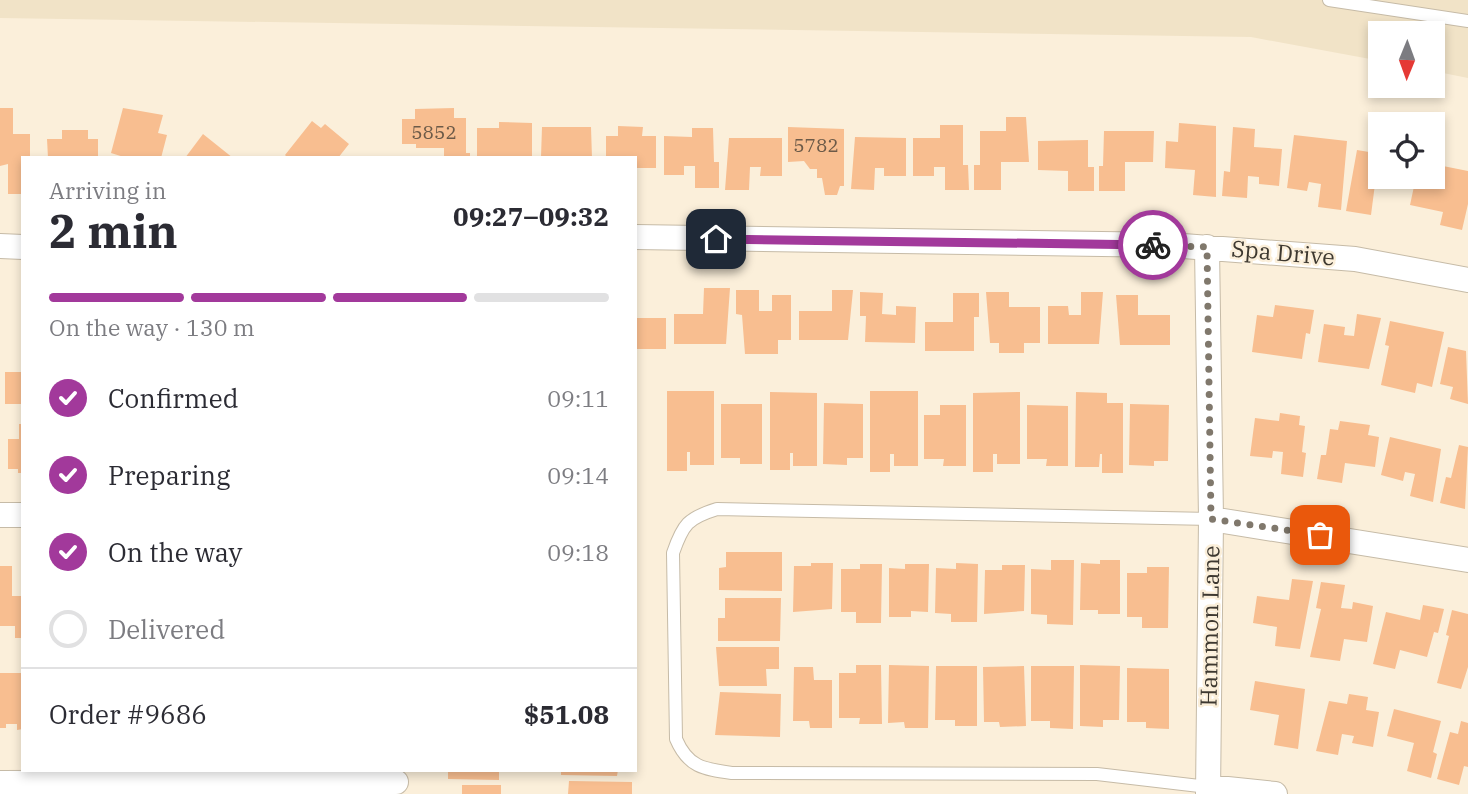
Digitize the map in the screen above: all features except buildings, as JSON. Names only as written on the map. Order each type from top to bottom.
[{"type":"street","name":"Spa Drive","points":[[637,237],[1207,247],[1355,259],[1468,280]]},
{"type":"street","points":[[0,246],[21,247]]},
{"type":"street","name":"Hammon Lane","points":[[1207,247],[1211,519],[1208,791]]},
{"type":"street","points":[[0,515],[21,515]]},
{"type":"street","points":[[1211,519],[1468,560]]},
{"type":"street","points":[[0,783],[396,782]]},
{"type":"street","points":[[1208,791],[1275,794]]},
{"type":"lane","points":[[1329,0],[1468,21]]},
{"type":"lane","points":[[1208,791],[1097,774],[745,773],[705,770],[683,756],[676,739],[673,553],[679,535],[692,517],[717,509],[1211,519]]},
{"type":"shaded area","points":[[0,0],[1468,0],[1468,78],[1446,74],[1446,21],[1368,21],[1368,59],[1251,37],[0,18]]},
{"type":"way so far","points":[[1153,245],[1207,247],[1211,519],[1320,535]]},
{"type":"route","points":[[716,239],[1153,245]]}]
